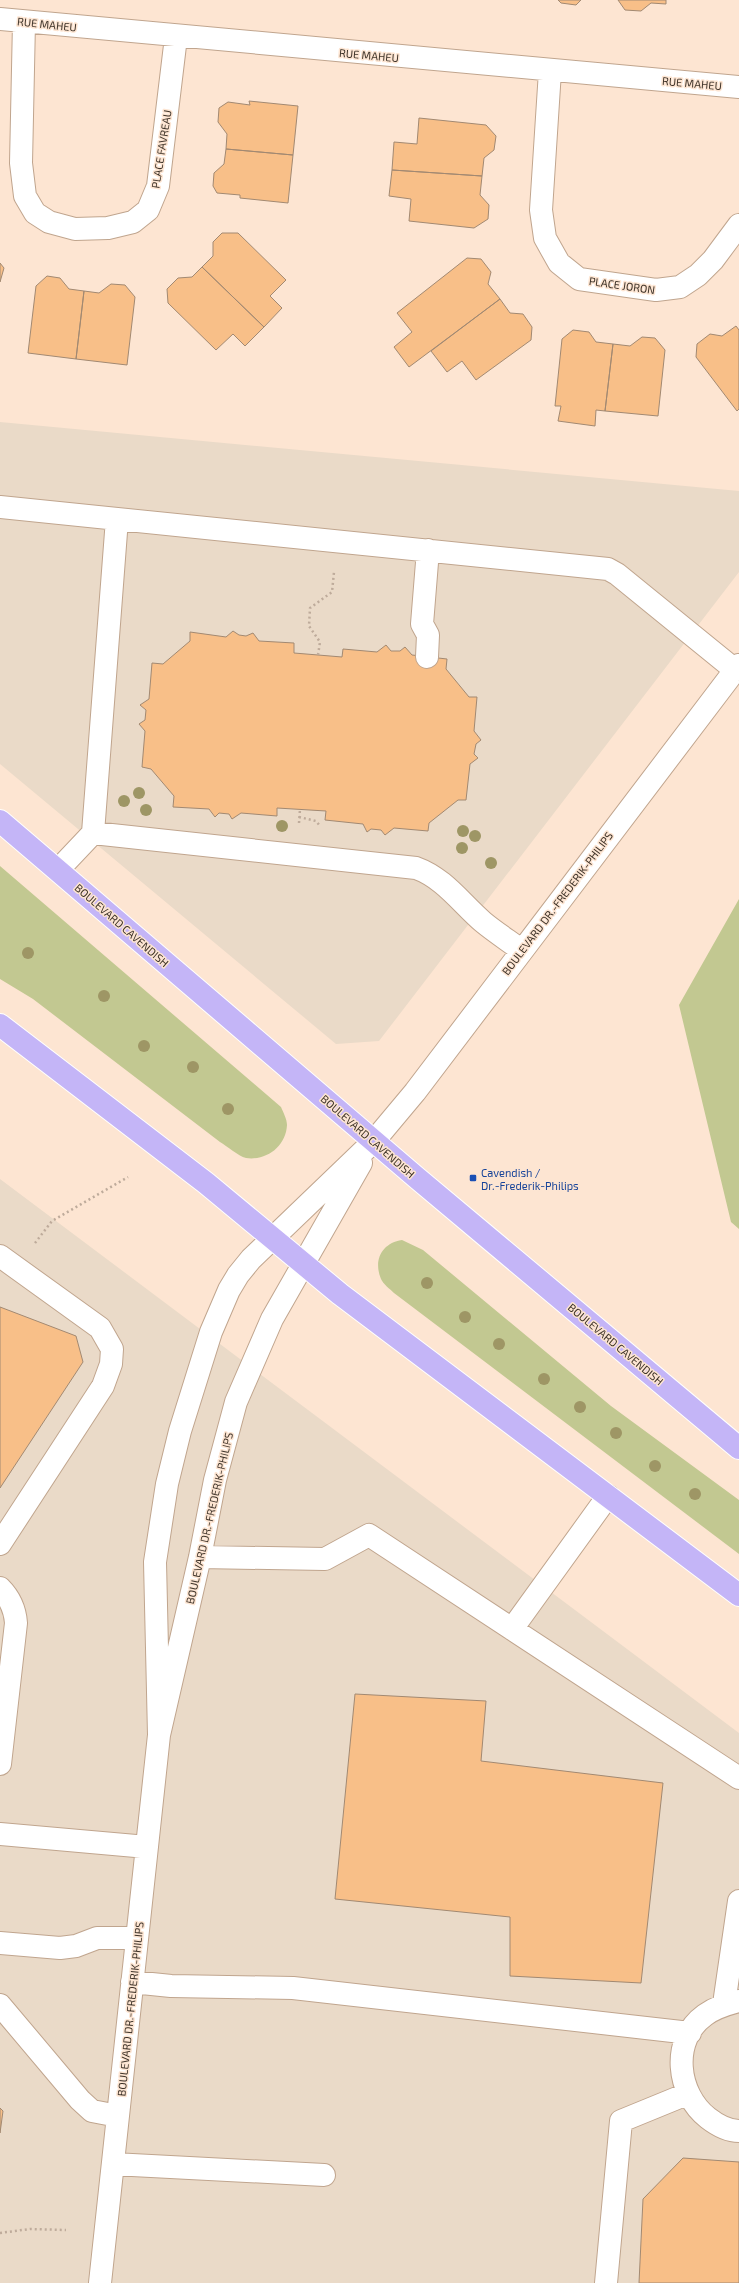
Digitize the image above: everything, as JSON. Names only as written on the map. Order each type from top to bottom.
[{"type":"main road","name":"BOULEVARD CAVENDISH","points":[[0,821],[374,1141],[739,1448]]},
{"type":"main road","points":[[0,1025],[206,1182],[352,1304],[739,1595]]},
{"type":"street","name":"RUE MAHEU","points":[[0,19],[176,37],[739,87]]},
{"type":"street","name":"PLACE FAVREAU","points":[[24,22],[21,163],[25,196],[35,213],[50,222],[75,229],[108,228],[132,222],[148,210],[158,186],[176,37]]},
{"type":"street","name":"PLACE JORON","points":[[550,71],[541,210],[544,238],[559,263],[579,279],[656,290],[680,287],[698,275],[713,260],[739,225]]},
{"type":"street","points":[[0,507],[608,569],[617,574],[737,668]]},
{"type":"street","points":[[58,870],[93,833],[117,519]]},
{"type":"street","points":[[427,657],[428,635],[422,624],[428,550]]},
{"type":"street","name":"BOULEVARD DR.-FREDERIK-PHILIPS","points":[[160,1735],[155,1562],[167,1484],[197,1373],[221,1307],[238,1275],[273,1237],[374,1141],[415,1092],[521,950],[737,668]]},
{"type":"street","points":[[93,833],[416,868],[430,873],[483,922],[521,950]]},
{"type":"street","name":"BOULEVARD DR.-FREDERIK-PHILIPS","points":[[100,2283],[160,1735],[200,1557],[213,1487],[236,1402],[272,1319],[374,1141]]},
{"type":"street","points":[[0,1256],[100,1328],[112,1349],[111,1364],[103,1386],[0,1544]]},
{"type":"street","points":[[512,1629],[608,1496]]},
{"type":"street","points":[[200,1557],[325,1559],[369,1536],[739,1778]]},
{"type":"street","points":[[0,1588],[9,1598],[15,1611],[16,1623],[0,1764]]},
{"type":"street","points":[[0,1834],[147,1847]]},
{"type":"street","points":[[739,1901],[731,2003],[704,2015],[690,2033],[682,2052],[681,2074],[687,2094],[699,2111],[715,2124],[739,2131]]},
{"type":"street","points":[[0,1943],[60,1948],[76,1946],[97,1938],[137,1938]]},
{"type":"street","points":[[132,1982],[171,1986],[294,1988],[690,2033]]},
{"type":"street","points":[[0,2005],[80,2100],[92,2111],[118,2116]]},
{"type":"street","points":[[606,2283],[621,2121],[687,2094]]},
{"type":"street","points":[[113,2164],[324,2175]]},
{"type":"path","points":[[318,655],[320,642],[309,626],[310,608],[332,592],[334,566]]},
{"type":"path","points":[[299,823],[300,809]]},
{"type":"path","points":[[33,1245],[52,1221],[128,1177]]},
{"type":"path","points":[[0,2234],[30,2229],[66,2230]]},
{"type":"shaded area","points":[[0,422],[739,491],[739,572],[379,1041],[336,1044],[0,764]]},
{"type":"shaded area","points":[[0,1179],[739,1733],[739,2283],[0,2283]]},
{"type":"green space","points":[[0,866],[281,1107],[287,1123],[286,1133],[279,1145],[274,1150],[261,1157],[254,1158],[246,1158],[236,1153],[33,999],[0,979]]},
{"type":"green space","points":[[739,899],[739,1229],[731,1222],[679,1005]]},
{"type":"green space","points":[[402,1240],[423,1250],[611,1406],[739,1500],[739,1554],[394,1293],[382,1281],[378,1265],[384,1249],[395,1242]]},
{"type":"building","points":[[558,0],[581,0],[576,5],[561,3]]},
{"type":"building","points":[[618,0],[666,0],[666,4],[651,3],[641,11],[625,10]]},
{"type":"building","points":[[249,101],[298,106],[293,155],[226,149],[227,134],[218,122],[219,108],[228,102],[250,105]]},
{"type":"building","points":[[419,118],[486,125],[496,136],[494,150],[484,158],[482,176],[392,170],[394,142],[417,144]]},
{"type":"building","points":[[226,149],[293,155],[288,203],[240,198],[240,195],[217,193],[213,186],[214,173],[224,164]]},
{"type":"building","points":[[392,170],[482,176],[480,195],[489,205],[488,219],[474,228],[409,221],[411,199],[389,196]]},
{"type":"building","points":[[222,233],[238,233],[286,280],[270,296],[282,308],[264,327],[202,267],[213,256],[213,242]]},
{"type":"building","points":[[467,258],[481,259],[491,272],[488,284],[500,299],[409,367],[394,347],[412,332],[397,313]]},
{"type":"building","points":[[0,263],[4,268],[0,282]]},
{"type":"building","points":[[202,267],[264,327],[245,346],[233,334],[216,350],[168,303],[167,289],[178,278],[192,277]]},
{"type":"building","points":[[47,276],[60,278],[69,289],[84,291],[76,359],[28,353],[36,286]]},
{"type":"building","points":[[111,284],[125,285],[135,297],[127,365],[76,359],[84,291],[99,293]]},
{"type":"building","points":[[500,299],[510,313],[523,314],[532,327],[531,340],[476,380],[462,361],[447,372],[431,351]]},
{"type":"building","points":[[736,326],[739,330],[739,409],[737,411],[696,357],[697,344],[710,334],[722,336]]},
{"type":"building","points":[[573,330],[589,332],[596,342],[613,344],[605,411],[596,410],[595,426],[558,421],[561,406],[555,406],[562,339]]},
{"type":"building","points":[[642,337],[655,338],[665,350],[658,416],[605,411],[613,344],[630,346]]},
{"type":"building","points":[[233,631],[239,635],[246,636],[253,633],[259,641],[294,643],[294,653],[342,657],[343,649],[377,652],[386,645],[391,651],[400,651],[405,647],[412,655],[447,659],[446,669],[469,697],[477,697],[474,731],[481,740],[476,744],[474,754],[478,758],[470,764],[466,800],[458,800],[429,823],[428,831],[394,828],[385,835],[381,830],[371,829],[367,832],[363,824],[325,820],[326,811],[277,808],[277,816],[241,813],[232,819],[229,814],[219,813],[215,817],[209,809],[173,807],[174,796],[151,769],[142,767],[145,731],[139,724],[145,720],[146,710],[140,705],[149,699],[152,663],[163,664],[190,641],[190,632],[226,637]]},
{"type":"building","points":[[0,1307],[76,1336],[83,1362],[0,1488]]},
{"type":"building","points":[[355,1694],[486,1701],[481,1761],[663,1783],[641,1983],[510,1976],[510,1917],[335,1899]]},
{"type":"building","points":[[0,2108],[3,2111],[0,2133]]},
{"type":"building","points":[[683,2158],[739,2162],[739,2283],[639,2283],[643,2199]]},
{"type":"place","name":"Cavendish / Dr.-Frederik-Philips","points":[[473,1178]]}]
